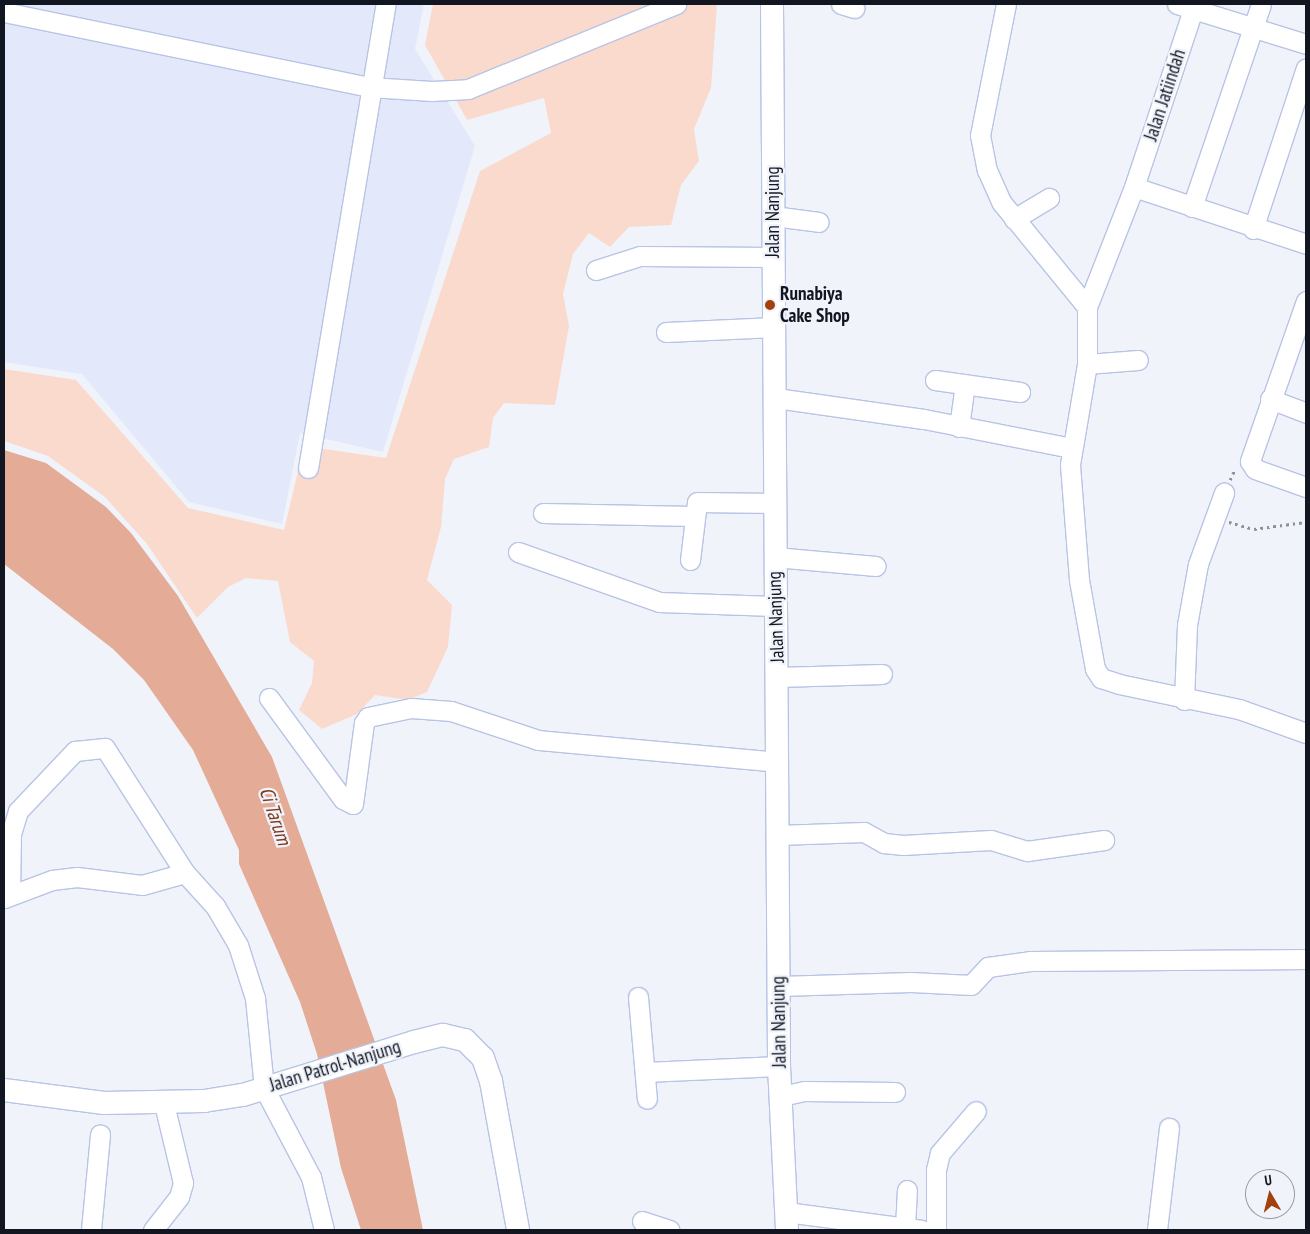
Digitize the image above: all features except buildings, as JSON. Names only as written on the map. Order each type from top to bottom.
[{"type":"main road","name":"Jalan Nanjung","points":[[772,4],[772,258],[776,398],[774,606],[778,677],[779,1066],[786,1221]]},
{"type":"main road","name":"Jalan Patrol-Nanjung","points":[[4,1090],[104,1103],[164,1104],[242,1095],[414,1042],[443,1035],[465,1040],[483,1058],[518,1230]]},
{"type":"street","points":[[308,468],[369,86],[386,4]]},
{"type":"street","points":[[4,12],[369,86],[468,89],[676,4]]},
{"type":"street","points":[[1006,4],[980,135],[987,170],[1014,219],[1087,307],[1087,364],[1072,448],[1076,554],[1095,669],[1108,681],[1184,700],[1239,709],[1306,734]]},
{"type":"street","points":[[1192,207],[1261,4]]},
{"type":"street","points":[[1188,6],[1306,44]]},
{"type":"street","name":"Jalan Jatiindah","points":[[1087,307],[1134,187],[1188,6]]},
{"type":"street","points":[[1253,229],[1306,68]]},
{"type":"street","points":[[1134,187],[1253,229],[1306,244]]},
{"type":"street","points":[[1014,219],[1049,198]]},
{"type":"street","points":[[773,216],[819,222]]},
{"type":"street","points":[[596,270],[640,256],[772,258]]},
{"type":"street","points":[[1306,301],[1250,456],[1255,469],[1306,487]]},
{"type":"street","points":[[666,332],[774,327]]},
{"type":"street","points":[[1087,364],[1138,360]]},
{"type":"street","points":[[935,380],[1020,392]]},
{"type":"street","points":[[959,427],[965,384]]},
{"type":"street","points":[[776,398],[959,427],[1072,448]]},
{"type":"street","points":[[1270,399],[1306,413]]},
{"type":"street","points":[[1184,700],[1187,625],[1198,564],[1224,492]]},
{"type":"street","points":[[690,560],[694,505],[702,499],[775,503]]},
{"type":"street","points":[[543,513],[693,516]]},
{"type":"street","points":[[518,552],[659,602],[774,606]]},
{"type":"street","points":[[775,557],[876,566]]},
{"type":"street","points":[[778,677],[882,674]]},
{"type":"street","points":[[270,698],[343,799],[353,804],[364,723],[368,717],[411,708],[451,711],[538,740],[778,762]]},
{"type":"street","points":[[185,873],[142,885],[77,877],[52,880],[7,896],[11,834],[18,811],[47,776],[85,746],[105,748],[185,873],[214,906],[238,945],[255,998],[269,1086],[311,1177],[324,1230]]},
{"type":"street","points":[[777,835],[864,832],[884,843],[902,845],[991,840],[1027,851],[1104,840]]},
{"type":"street","points":[[779,986],[911,982],[972,985],[988,967],[1030,962],[1306,959]]},
{"type":"street","points":[[638,997],[647,1099]]},
{"type":"street","points":[[645,1072],[779,1066]]},
{"type":"street","points":[[781,1096],[810,1091],[895,1092]]},
{"type":"street","points":[[153,1230],[180,1197],[183,1183],[164,1104]]},
{"type":"street","points":[[936,1230],[936,1170],[940,1153],[976,1111]]},
{"type":"street","points":[[1157,1230],[1168,1128]]},
{"type":"street","points":[[91,1230],[100,1134]]},
{"type":"street","points":[[786,1221],[914,1228],[907,1190]]},
{"type":"street","points":[[642,1222],[670,1230]]},
{"type":"path","points":[[1224,492],[1240,457],[1250,456]]},
{"type":"path","points":[[1216,518],[1254,529],[1306,522]]},
{"type":"shaded area","points":[[4,4],[424,4],[415,49],[475,146],[383,452],[300,433],[282,524],[189,502],[82,374],[4,362]]},
{"type":"shaded area","points":[[433,4],[717,4],[711,88],[694,129],[699,161],[681,185],[671,225],[629,227],[610,247],[589,233],[573,254],[563,294],[569,326],[555,405],[504,403],[493,418],[489,447],[454,459],[445,479],[441,527],[427,580],[452,605],[448,647],[427,692],[408,700],[375,695],[357,714],[322,729],[299,710],[312,683],[314,661],[290,642],[278,581],[246,578],[228,587],[197,618],[147,544],[105,497],[48,456],[4,441],[4,369],[76,380],[188,508],[284,530],[304,446],[386,458],[480,171],[551,133],[544,98],[467,120],[425,45]]},
{"type":"water","name":"Ci Tarum","points":[[4,450],[46,463],[106,507],[131,533],[178,596],[272,757],[396,1100],[423,1230],[361,1230],[341,1168],[317,1054],[300,1002],[239,864],[239,850],[193,750],[144,680],[113,649],[4,564]]},
{"type":"place","name":"Runabiya Cake Shop","points":[[770,305]]}]
